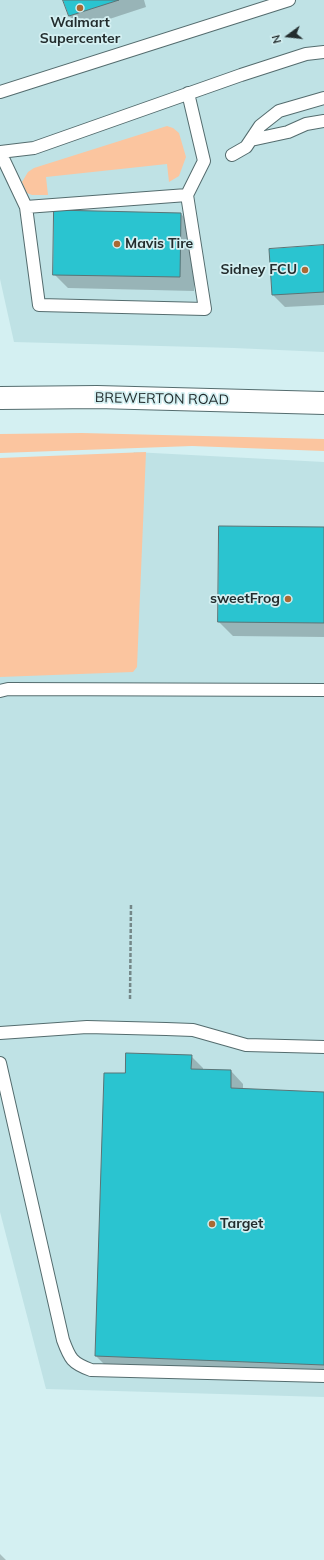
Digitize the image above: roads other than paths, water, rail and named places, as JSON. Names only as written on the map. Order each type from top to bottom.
[{"type":"main road","name":"BREWERTON ROAD","points":[[0,398],[97,397],[324,403]]},
{"type":"lane","points":[[0,92],[289,0]]},
{"type":"lane","points":[[188,93],[204,161],[187,195],[205,309],[39,304],[26,207],[0,152],[34,148],[188,93],[306,54],[324,52]]},
{"type":"lane","points":[[232,155],[246,147],[260,126],[279,111],[324,98]]},
{"type":"lane","points":[[251,140],[288,132],[306,124],[324,121]]},
{"type":"lane","points":[[26,207],[187,195]]},
{"type":"lane","points":[[0,691],[8,689],[324,690]]},
{"type":"lane","points":[[0,1033],[87,1027],[193,1030],[246,1045],[324,1047]]},
{"type":"lane","points":[[0,1062],[63,1340],[69,1356],[78,1365],[91,1370],[324,1376]]},
{"type":"place","name":"Walmart Supercenter","points":[[80,8]]},
{"type":"place","name":"Mavis Tire","points":[[117,244]]},
{"type":"place","name":"Sidney FCU","points":[[305,270]]},
{"type":"place","name":"sweetFrog","points":[[288,599]]},
{"type":"place","name":"Target","points":[[212,1224]]}]
